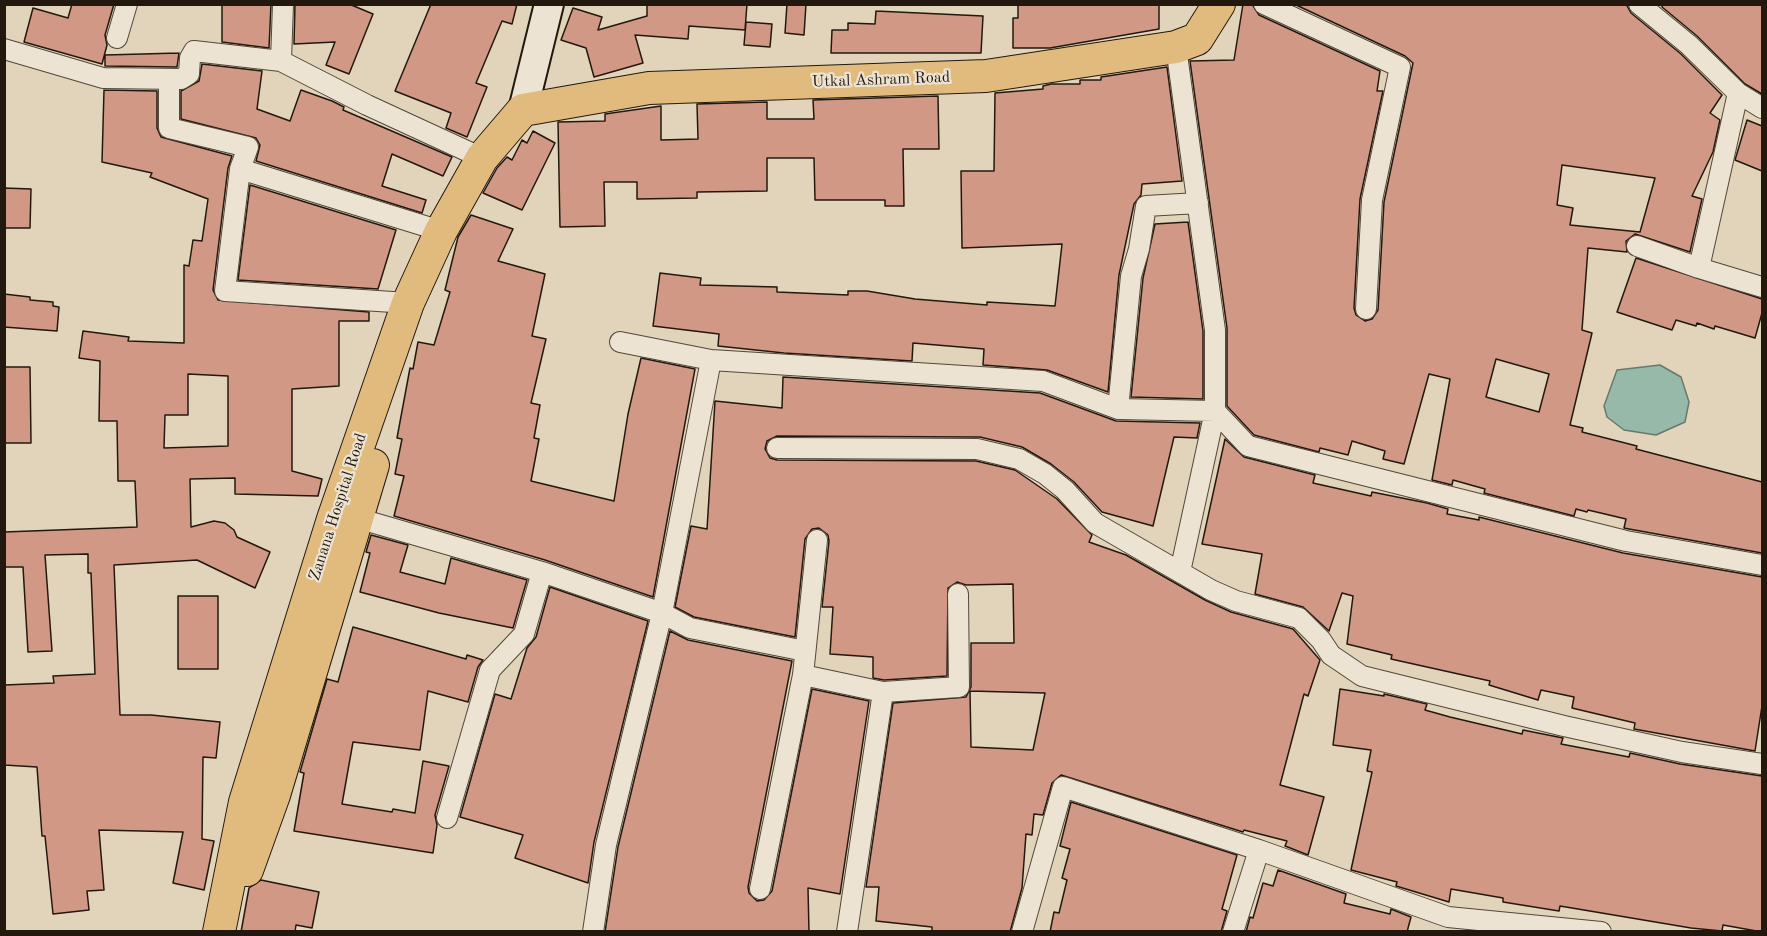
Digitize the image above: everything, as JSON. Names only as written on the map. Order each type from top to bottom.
[{"type":"main road","points":[[523,110],[549,4]]},
{"type":"main road","name":"Utkal Ashram Road","points":[[523,110],[649,88],[986,76],[1176,46],[1197,39],[1219,4]]},
{"type":"main road","name":"Zanana Hospital Road","points":[[219,932],[244,801],[333,519],[408,303],[441,231],[523,110]]},
{"type":"main road","points":[[226,932],[273,795],[405,352],[445,248],[494,151]]},
{"type":"street","points":[[117,38],[127,4]]},
{"type":"street","points":[[281,61],[283,4]]},
{"type":"street","points":[[1264,4],[1400,67],[1372,200],[1366,309]]},
{"type":"street","points":[[1639,4],[1689,45],[1738,93],[1762,108]]},
{"type":"street","points":[[1176,46],[1215,330],[1215,411],[1180,572]]},
{"type":"street","points":[[4,49],[103,78],[181,79],[189,74],[190,58],[194,51],[281,61],[367,105],[494,151]]},
{"type":"street","points":[[169,79],[169,128],[248,147],[240,169],[225,291],[408,303]]},
{"type":"street","points":[[1699,268],[1738,93]]},
{"type":"street","points":[[240,169],[441,231]]},
{"type":"street","points":[[1118,409],[1131,276],[1139,249],[1146,206],[1198,203]]},
{"type":"street","points":[[1637,246],[1762,287]]},
{"type":"street","points":[[620,342],[711,360],[1043,381],[1118,409],[1215,411],[1248,446],[1626,541],[1762,565]]},
{"type":"street","points":[[593,932],[606,845],[662,613],[711,360]]},
{"type":"street","points":[[777,448],[977,449],[1019,459],[1045,474],[1065,490],[1095,523],[1180,572],[1236,601],[1299,618],[1321,640],[1330,655],[1362,676],[1682,752],[1762,764]]},
{"type":"street","points":[[357,518],[542,572],[662,613],[690,628],[804,651]]},
{"type":"street","points":[[760,889],[803,675],[817,540]]},
{"type":"street","points":[[447,818],[490,670],[524,634],[542,572]]},
{"type":"street","points":[[803,675],[883,692],[959,687],[958,594]]},
{"type":"street","points":[[847,932],[883,692]]},
{"type":"street","points":[[1022,932],[1063,787],[1259,850],[1447,925],[1601,932]]},
{"type":"street","points":[[1233,932],[1259,850]]},
{"type":"shaded area","points":[[1660,365],[1681,377],[1689,402],[1685,422],[1656,435],[1624,430],[1607,417],[1604,406],[1617,370]]},
{"type":"building","points":[[72,4],[114,4],[105,35],[107,45],[102,64],[24,42],[33,8],[68,18]]},
{"type":"building","points":[[222,4],[271,4],[269,48],[222,42]]},
{"type":"building","points":[[295,4],[349,4],[373,14],[349,74],[326,65],[335,42],[294,44]]},
{"type":"building","points":[[431,4],[517,4],[512,24],[502,21],[476,83],[487,87],[467,137],[446,128],[451,113],[395,91]]},
{"type":"building","points":[[647,4],[747,4],[745,30],[689,26],[688,39],[635,35],[643,63],[594,77],[586,48],[561,40],[573,8],[602,17],[598,30],[647,16]]},
{"type":"building","points":[[787,4],[806,4],[804,35],[785,33]]},
{"type":"building","points":[[1018,4],[1159,4],[1159,29],[1050,48],[1013,48],[1013,18],[1018,18]]},
{"type":"building","points":[[1243,4],[1252,4],[1259,15],[1380,71],[1377,91],[1383,91],[1360,199],[1354,308],[1356,315],[1365,321],[1372,319],[1378,310],[1384,202],[1413,63],[1405,56],[1294,4],[1626,4],[1631,13],[1681,54],[1722,95],[1710,113],[1720,120],[1713,152],[1692,196],[1702,199],[1690,252],[1635,234],[1626,241],[1627,252],[1588,248],[1582,330],[1592,333],[1570,425],[1583,428],[1582,432],[1637,446],[1636,449],[1762,482],[1762,553],[1624,528],[1626,519],[1576,509],[1574,516],[1484,493],[1485,489],[1453,480],[1452,485],[1432,480],[1450,379],[1429,374],[1404,464],[1383,459],[1385,451],[1352,441],[1348,455],[1320,448],[1319,452],[1254,435],[1227,406],[1227,328],[1190,61],[1234,60]],"holes":[[[1562,165],[1655,178],[1640,232],[1570,225],[1573,208],[1557,205]],[[1496,359],[1549,374],[1539,412],[1486,397]]]},
{"type":"building","points":[[1663,4],[1762,4],[1762,94],[1745,84],[1697,36],[1662,7]]},
{"type":"building","points":[[876,11],[983,16],[981,53],[831,53],[832,30],[848,30],[848,23],[875,24]]},
{"type":"building","points":[[746,22],[772,24],[770,47],[744,45]]},
{"type":"building","points":[[179,53],[177,67],[105,66],[105,55]]},
{"type":"building","points":[[202,64],[262,71],[257,109],[290,121],[301,90],[332,101],[344,107],[343,110],[452,157],[443,176],[392,154],[382,186],[426,200],[422,213],[256,161],[260,145],[256,138],[181,119],[181,91],[199,81]]},
{"type":"building","points":[[1167,67],[1182,181],[1142,184],[1141,195],[1134,204],[1119,275],[1108,392],[1047,370],[983,365],[984,349],[913,343],[912,361],[784,353],[718,346],[719,334],[653,326],[660,273],[701,278],[700,285],[777,287],[777,292],[848,295],[848,291],[867,291],[915,299],[987,305],[987,302],[1055,306],[1062,244],[962,248],[961,171],[994,171],[995,93],[1043,89],[1043,86],[1051,84],[1080,84],[1080,80],[1101,80],[1101,77]]},
{"type":"building","points":[[104,90],[157,91],[157,128],[161,137],[232,156],[228,168],[213,290],[218,300],[369,312],[369,321],[339,321],[339,386],[292,389],[292,471],[322,479],[318,496],[235,494],[235,478],[190,479],[191,527],[214,521],[225,523],[234,530],[237,537],[270,552],[255,588],[197,560],[114,565],[120,715],[151,715],[220,722],[216,758],[203,757],[202,839],[214,841],[204,890],[173,883],[183,832],[99,830],[104,890],[87,891],[89,910],[53,914],[45,836],[42,836],[37,767],[4,765],[4,685],[54,683],[53,676],[95,674],[91,573],[88,573],[88,554],[45,555],[52,651],[28,652],[23,567],[4,567],[4,532],[137,527],[135,481],[118,481],[117,421],[99,421],[100,361],[79,358],[83,331],[129,337],[128,341],[184,343],[184,265],[189,266],[193,240],[202,241],[208,199],[150,177],[152,173],[102,162]],"holes":[[[188,374],[228,376],[228,446],[164,448],[165,415],[188,415]]]},
{"type":"building","points":[[938,96],[939,149],[903,149],[904,206],[885,206],[885,200],[815,200],[814,158],[767,158],[767,191],[697,192],[697,198],[637,199],[637,182],[604,182],[605,226],[560,227],[558,122],[605,121],[605,114],[661,106],[661,140],[698,139],[697,104],[767,102],[767,119],[814,119],[813,100]]},
{"type":"building","points":[[1747,120],[1762,126],[1762,171],[1735,160]]},
{"type":"building","points":[[533,131],[555,143],[522,210],[483,193],[497,168],[507,157],[512,160],[522,140],[527,143]]},
{"type":"building","points":[[250,185],[396,230],[378,289],[238,280]]},
{"type":"building","points":[[4,188],[31,189],[30,228],[4,228]]},
{"type":"building","points":[[471,215],[513,229],[498,261],[545,274],[532,336],[546,339],[531,403],[540,405],[534,438],[539,439],[531,481],[614,501],[628,414],[641,358],[695,369],[653,597],[545,560],[394,516],[404,476],[395,474],[402,439],[397,438],[410,368],[413,369],[418,342],[434,345],[450,292],[445,290],[458,237]]},
{"type":"building","points":[[1188,222],[1203,331],[1203,399],[1131,397],[1143,278],[1155,224]]},
{"type":"building","points":[[1636,258],[1762,299],[1762,313],[1755,338],[1715,326],[1714,329],[1697,323],[1696,326],[1676,320],[1672,330],[1617,312]]},
{"type":"building","points":[[4,294],[53,302],[53,306],[59,307],[57,331],[4,327]]},
{"type":"building","points":[[4,367],[30,367],[31,443],[4,443]]},
{"type":"building","points":[[783,377],[1040,393],[1116,421],[1200,423],[1197,438],[1174,437],[1153,526],[1102,512],[1074,482],[1051,464],[1022,447],[980,437],[777,436],[767,441],[765,449],[770,458],[777,460],[976,461],[1015,470],[1057,499],[1092,535],[1089,542],[1126,555],[1205,600],[1231,612],[1293,629],[1320,660],[1308,696],[1304,694],[1280,785],[1324,797],[1308,855],[1285,846],[1287,841],[1244,830],[1243,832],[1061,775],[1052,783],[1043,815],[1034,814],[1032,835],[1026,834],[1022,888],[1010,932],[932,932],[932,927],[876,921],[879,887],[866,887],[893,703],[966,697],[971,687],[971,643],[1014,643],[1013,584],[966,585],[957,582],[948,588],[947,676],[884,680],[873,678],[873,657],[830,654],[833,607],[822,607],[829,541],[828,535],[819,528],[812,529],[805,539],[795,637],[694,617],[675,607],[691,526],[707,529],[715,401],[782,408]],"holes":[[[970,691],[1045,693],[1033,750],[971,747]]]},
{"type":"building","points":[[1225,439],[1244,457],[1315,475],[1313,483],[1371,496],[1372,492],[1427,503],[1448,509],[1447,514],[1479,520],[1479,517],[1623,553],[1762,577],[1762,706],[1755,751],[1634,729],[1635,723],[1572,708],[1574,697],[1541,690],[1538,700],[1489,685],[1490,681],[1391,659],[1392,655],[1347,644],[1353,596],[1342,593],[1329,631],[1303,607],[1255,594],[1262,554],[1202,544]]},
{"type":"building","points":[[371,535],[408,545],[400,572],[445,584],[451,558],[527,580],[513,628],[439,613],[360,592],[370,553],[366,552]]},
{"type":"building","points":[[550,587],[648,621],[594,842],[588,883],[515,858],[523,835],[460,817],[495,694],[511,699],[527,648],[536,637]]},
{"type":"building","points":[[178,596],[218,596],[218,669],[178,669]]},
{"type":"building","points":[[353,627],[466,659],[467,655],[483,660],[478,667],[468,702],[428,691],[420,750],[353,742],[342,804],[392,812],[393,809],[415,813],[423,761],[449,766],[435,815],[437,825],[433,853],[294,831],[304,773],[300,772],[327,679],[338,682]]},
{"type":"building","points":[[670,631],[688,640],[792,661],[748,887],[749,893],[757,901],[764,900],[772,891],[812,689],[869,701],[840,894],[808,888],[809,932],[605,932],[618,847]]},
{"type":"building","points":[[1340,689],[1384,696],[1384,694],[1427,704],[1425,710],[1450,717],[1522,734],[1523,730],[1563,738],[1561,744],[1629,757],[1630,753],[1680,764],[1762,776],[1762,932],[1723,925],[1722,931],[1691,928],[1560,906],[1559,911],[1503,902],[1503,898],[1451,889],[1449,902],[1396,886],[1397,882],[1351,870],[1372,772],[1367,771],[1371,750],[1333,745]]},
{"type":"building","points":[[1071,802],[1237,855],[1222,909],[1227,911],[1221,932],[1050,932],[1054,912],[1059,913],[1067,880],[1062,878],[1070,849],[1060,846]]},
{"type":"building","points":[[1278,870],[1346,894],[1344,903],[1390,914],[1391,909],[1411,917],[1407,932],[1246,932],[1250,917],[1253,918],[1263,883],[1273,886]]},
{"type":"building","points":[[261,880],[319,892],[312,928],[296,925],[295,932],[241,932],[249,888]]}]
